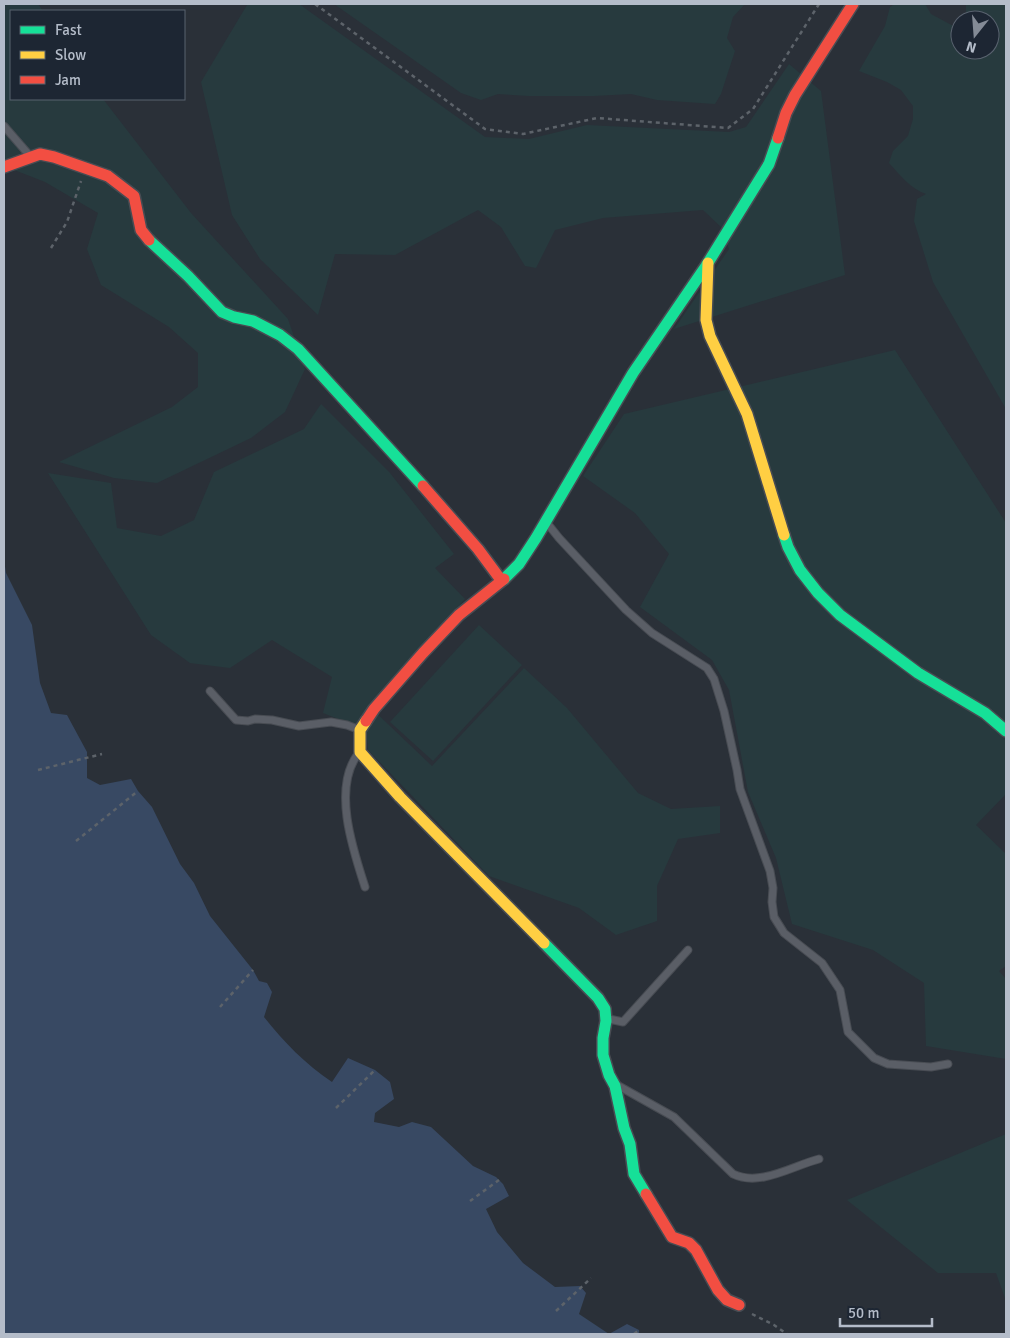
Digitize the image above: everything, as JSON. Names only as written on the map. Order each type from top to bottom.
[{"type":"street","points":[[739,1305],[727,1300],[718,1290],[696,1250],[689,1243],[672,1237],[634,1174],[630,1144],[624,1128],[616,1086],[609,1075],[603,1055],[606,1018],[605,1009],[598,998],[400,797],[360,752],[360,730],[374,709],[459,615],[518,564],[546,521],[633,373],[709,261],[769,164],[786,113],[853,4]]},
{"type":"street","points":[[4,168],[40,154],[54,156],[108,176],[123,186],[134,196],[141,230],[154,246],[188,276],[222,312],[253,321],[280,335],[298,349],[457,524],[501,580]]},
{"type":"street","points":[[709,261],[706,320],[710,336],[747,414],[788,547],[800,570],[818,593],[840,615],[918,673],[986,713],[1006,731]]},
{"type":"lane","points":[[4,126],[30,157]]},
{"type":"lane","points":[[546,521],[559,538],[626,610],[652,633],[707,668],[714,679],[724,711],[740,789],[770,871],[773,888],[774,917],[784,933],[822,964],[840,990],[848,1032],[874,1058],[888,1064],[931,1067],[948,1064]]},
{"type":"lane","points":[[210,691],[236,720],[248,722],[272,720],[299,726],[331,722],[360,730]]},
{"type":"lane","points":[[360,752],[354,759],[347,776],[345,797],[350,836],[365,887]]},
{"type":"lane","points":[[606,1018],[623,1022],[688,950]]},
{"type":"lane","points":[[613,1082],[674,1117],[733,1174],[742,1178],[761,1178],[819,1159]]},
{"type":"path","points":[[314,4],[485,129],[523,134],[597,118],[728,128],[753,109],[819,4]]},
{"type":"path","points":[[51,248],[67,222],[85,168]]},
{"type":"path","points":[[38,770],[102,754]]},
{"type":"path","points":[[76,841],[138,792]]},
{"type":"path","points":[[220,1007],[253,970]]},
{"type":"path","points":[[336,1108],[375,1070]]},
{"type":"path","points":[[470,1201],[499,1180]]},
{"type":"path","points":[[556,1310],[590,1278]]},
{"type":"path","points":[[739,1305],[787,1334]]},
{"type":"path","points":[[634,1334],[639,1330]]},
{"type":"green space","points":[[4,4],[38,4],[42,10],[10,10],[10,100],[104,100],[191,213],[288,319],[305,369],[285,412],[251,438],[157,483],[114,478],[59,462],[172,407],[198,387],[198,353],[169,327],[101,285],[87,249],[98,213],[45,182],[4,166]]},
{"type":"green space","points":[[299,4],[485,137],[529,139],[587,125],[729,132],[746,127],[789,64],[821,91],[845,275],[674,329],[729,249],[721,227],[703,210],[603,218],[555,230],[536,268],[525,266],[501,227],[478,210],[395,255],[335,254],[318,315],[260,259],[232,215],[201,82],[247,5]]},
{"type":"green space","points":[[334,4],[745,4],[733,17],[727,38],[735,51],[721,94],[715,104],[657,100],[631,94],[529,96],[498,94],[481,100],[461,93]]},
{"type":"green space","points":[[895,4],[925,4],[931,14],[950,24],[950,60],[1000,60],[1000,10],[966,10],[966,4],[1006,4],[1006,409],[933,282],[914,221],[917,199],[926,194],[911,185],[889,163],[893,151],[908,136],[913,119],[913,106],[901,90],[887,82],[859,71],[885,26],[890,7]]},
{"type":"green space","points":[[895,350],[1006,523],[1006,794],[976,825],[1006,854],[1006,966],[999,971],[1006,979],[1006,1059],[926,1046],[924,983],[873,950],[792,924],[776,858],[748,792],[729,690],[712,660],[640,607],[669,554],[635,513],[583,476],[624,414]]},
{"type":"green space","points":[[321,404],[390,473],[454,554],[435,568],[465,599],[369,706],[432,766],[524,668],[567,708],[638,793],[671,809],[720,806],[720,833],[678,839],[657,886],[657,921],[616,935],[579,908],[489,876],[368,750],[366,730],[323,713],[332,677],[272,640],[230,668],[190,663],[151,635],[48,473],[111,483],[117,528],[161,536],[194,520],[214,472],[304,429]]},
{"type":"green space","points":[[479,625],[522,665],[433,761],[390,722]]},
{"type":"green space","points":[[1006,1134],[1006,1301],[996,1273],[938,1273],[847,1200]]},
{"type":"water","points":[[4,560],[6,573],[32,625],[40,683],[51,713],[67,715],[87,752],[87,778],[100,785],[131,779],[138,791],[152,807],[180,864],[194,883],[210,916],[253,970],[259,981],[267,983],[272,992],[264,1017],[295,1052],[332,1082],[348,1058],[375,1070],[390,1082],[394,1099],[375,1113],[374,1122],[399,1127],[412,1122],[431,1127],[473,1166],[496,1177],[503,1184],[509,1196],[486,1209],[497,1232],[523,1263],[555,1287],[580,1286],[586,1293],[579,1314],[609,1334],[4,1334]]},
{"type":"water","points":[[627,1324],[639,1330],[639,1334],[609,1334]]},
{"type":"traffic: fast","points":[[504,579],[519,564],[536,538],[633,373],[706,266],[769,164],[778,138]]},
{"type":"traffic: fast","points":[[149,240],[188,276],[222,312],[253,321],[280,335],[298,349],[423,486]]},
{"type":"traffic: fast","points":[[784,535],[800,570],[818,593],[840,615],[918,673],[985,713],[1006,731]]},
{"type":"traffic: fast","points":[[544,943],[598,998],[605,1009],[606,1021],[603,1055],[609,1075],[615,1086],[624,1128],[630,1144],[634,1174],[646,1194]]},
{"type":"traffic: slow","points":[[708,263],[706,320],[710,336],[747,414],[784,535]]},
{"type":"traffic: slow","points":[[366,721],[360,730],[360,752],[400,797],[544,943]]},
{"type":"traffic: jam","points":[[778,138],[786,113],[795,95],[853,4]]},
{"type":"traffic: jam","points":[[4,167],[40,154],[108,176],[134,196],[141,230],[149,240]]},
{"type":"traffic: jam","points":[[423,486],[478,549],[501,580]]},
{"type":"traffic: jam","points":[[366,721],[374,709],[423,653],[459,615],[504,579]]},
{"type":"traffic: jam","points":[[646,1194],[672,1237],[689,1243],[696,1250],[718,1290],[727,1300],[739,1305]]}]
